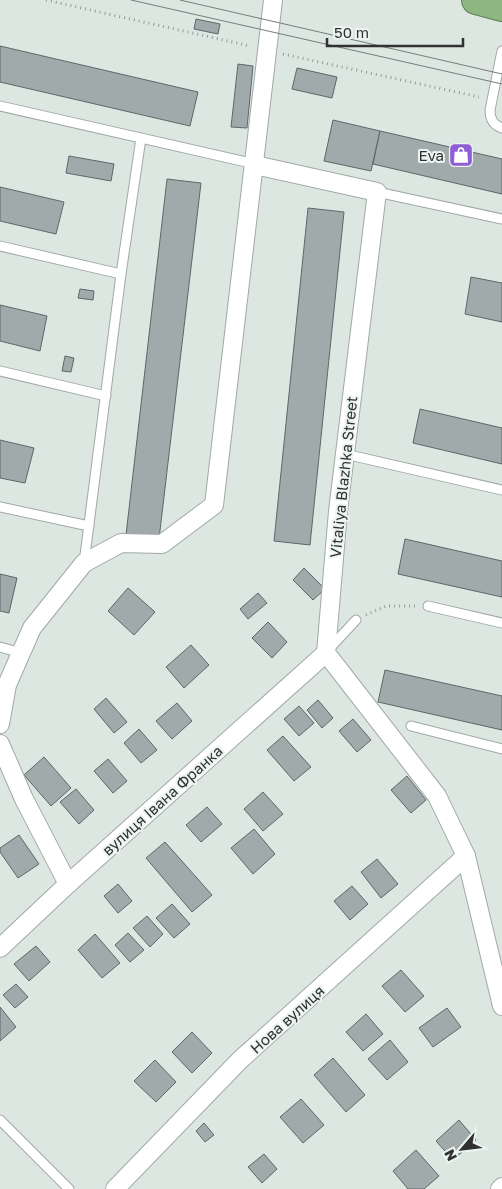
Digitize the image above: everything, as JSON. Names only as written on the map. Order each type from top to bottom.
[{"type":"highway","points":[[476,0],[502,7]]},
{"type":"street","points":[[0,724],[8,685],[32,628],[84,563],[121,543],[162,544],[214,505],[273,0]]},
{"type":"street","points":[[255,164],[377,192]]},
{"type":"street","name":"Vitaliya Blazhka Street","points":[[326,653],[338,511],[377,192]]},
{"type":"street","points":[[326,653],[437,796],[466,856],[502,1006]]},
{"type":"street","name":"вулиця Івана Франка","points":[[0,948],[68,884],[326,653]]},
{"type":"street","points":[[0,744],[24,799],[68,884]]},
{"type":"street","name":"Нова вулиця","points":[[115,1189],[240,1060],[466,856]]},
{"type":"lane","points":[[502,51],[490,118],[494,124],[502,128]]},
{"type":"lane","points":[[0,106],[255,164]]},
{"type":"lane","points":[[84,563],[121,274],[141,138]]},
{"type":"lane","points":[[377,192],[502,220]]},
{"type":"lane","points":[[0,246],[121,274]]},
{"type":"lane","points":[[0,371],[106,396]]},
{"type":"lane","points":[[345,454],[502,490]]},
{"type":"lane","points":[[0,507],[89,526]]},
{"type":"lane","points":[[428,606],[502,623]]},
{"type":"lane","points":[[326,653],[356,620]]},
{"type":"lane","points":[[0,647],[21,652]]},
{"type":"lane","points":[[411,726],[502,749]]},
{"type":"lane","points":[[0,1120],[69,1189]]},
{"type":"path","points":[[356,620],[386,606],[428,606]]},
{"type":"building","points":[[196,19],[220,24],[218,34],[194,29]]},
{"type":"building","points":[[0,46],[198,92],[190,126],[0,82]]},
{"type":"building","points":[[238,64],[253,66],[247,128],[231,127]]},
{"type":"building","points":[[297,68],[337,77],[332,98],[292,89]]},
{"type":"building","points":[[333,120],[380,131],[371,171],[324,161]]},
{"type":"building","points":[[380,131],[502,159],[502,194],[373,164]]},
{"type":"building","points":[[69,156],[114,164],[111,181],[66,173]]},
{"type":"building","points":[[167,179],[201,183],[159,539],[126,535]]},
{"type":"building","points":[[0,187],[64,202],[56,234],[0,221]]},
{"type":"building","points":[[308,208],[344,212],[310,545],[274,541]]},
{"type":"building","points":[[471,277],[502,283],[502,322],[465,314]]},
{"type":"building","points":[[80,289],[94,291],[93,300],[78,298]]},
{"type":"building","points":[[0,305],[47,316],[40,351],[0,341]]},
{"type":"building","points":[[65,356],[74,358],[71,372],[62,371]]},
{"type":"building","points":[[420,409],[502,428],[502,464],[413,443]]},
{"type":"building","points":[[0,440],[34,448],[25,483],[0,478]]},
{"type":"building","points":[[405,539],[502,561],[502,597],[398,574]]},
{"type":"building","points":[[304,568],[325,589],[313,600],[293,580]]},
{"type":"building","points":[[0,574],[17,578],[9,613],[0,611]]},
{"type":"building","points":[[128,588],[155,612],[134,635],[108,611]]},
{"type":"building","points":[[258,593],[267,603],[248,619],[240,609]]},
{"type":"building","points":[[268,622],[287,642],[272,658],[252,638]]},
{"type":"building","points":[[191,645],[209,665],[184,688],[166,667]]},
{"type":"building","points":[[385,670],[502,696],[502,730],[378,702]]},
{"type":"building","points":[[106,698],[127,722],[114,733],[94,709]]},
{"type":"building","points":[[318,700],[333,718],[322,728],[307,710]]},
{"type":"building","points":[[177,703],[192,721],[172,739],[156,721]]},
{"type":"building","points":[[299,706],[314,723],[299,736],[284,719]]},
{"type":"building","points":[[353,719],[371,740],[357,752],[339,731]]},
{"type":"building","points":[[139,729],[157,750],[141,763],[124,743]]},
{"type":"building","points":[[283,736],[311,767],[294,781],[267,750]]},
{"type":"building","points":[[44,757],[71,788],[51,806],[24,775]]},
{"type":"building","points":[[108,759],[127,781],[113,793],[94,771]]},
{"type":"building","points":[[407,776],[426,800],[411,813],[391,790]]},
{"type":"building","points":[[76,789],[94,810],[79,824],[60,802]]},
{"type":"building","points":[[263,792],[283,814],[263,831],[244,809]]},
{"type":"building","points":[[207,807],[222,824],[201,842],[186,825]]},
{"type":"building","points":[[254,829],[275,854],[253,874],[231,848]]},
{"type":"building","points":[[19,835],[39,864],[18,878],[0,852],[0,848]]},
{"type":"building","points":[[165,842],[212,895],[192,912],[146,858]]},
{"type":"building","points":[[377,859],[398,884],[381,898],[361,872]]},
{"type":"building","points":[[118,884],[132,901],[118,913],[104,896]]},
{"type":"building","points":[[352,886],[368,904],[350,920],[334,901]]},
{"type":"building","points":[[172,904],[190,924],[174,938],[156,918]]},
{"type":"building","points":[[147,916],[163,934],[150,947],[133,928]]},
{"type":"building","points":[[128,933],[144,950],[130,962],[115,945]]},
{"type":"building","points":[[95,934],[120,963],[102,978],[78,950]]},
{"type":"building","points":[[36,946],[50,962],[29,981],[14,964]]},
{"type":"building","points":[[401,970],[424,996],[405,1012],[382,986]]},
{"type":"building","points":[[16,984],[28,997],[15,1008],[3,995]]},
{"type":"building","points":[[0,1007],[16,1027],[0,1041]]},
{"type":"building","points":[[447,1008],[461,1027],[433,1047],[419,1028]]},
{"type":"building","points":[[366,1014],[383,1034],[363,1051],[346,1032]]},
{"type":"building","points":[[192,1032],[212,1053],[192,1073],[172,1052]]},
{"type":"building","points":[[390,1040],[408,1062],[387,1080],[368,1059]]},
{"type":"building","points":[[333,1058],[365,1095],[346,1112],[314,1075]]},
{"type":"building","points":[[155,1060],[176,1082],[156,1102],[134,1081]]},
{"type":"building","points":[[301,1099],[324,1125],[303,1143],[280,1117]]},
{"type":"building","points":[[459,1120],[476,1140],[453,1160],[436,1141]]},
{"type":"building","points":[[204,1123],[214,1135],[205,1142],[196,1131]]},
{"type":"building","points":[[416,1150],[439,1176],[424,1189],[408,1189],[393,1171]]},
{"type":"building","points":[[264,1154],[277,1169],[262,1183],[248,1167]]},
{"type":"tram line","points":[[131,0],[502,84]]},
{"type":"tram line","points":[[180,0],[502,74]]},
{"type":"place","name":"Eva","points":[[461,155]]}]
